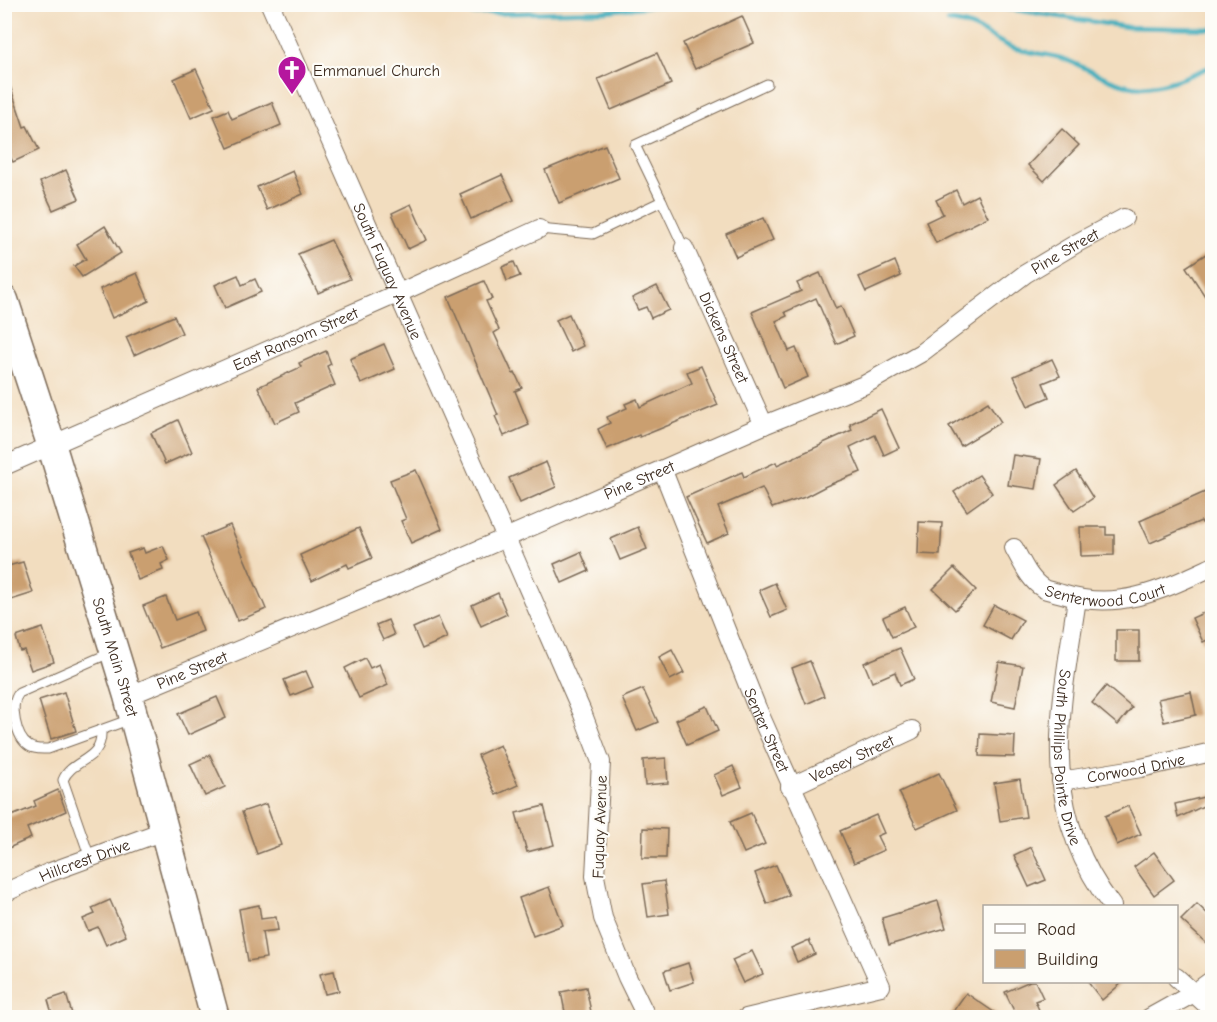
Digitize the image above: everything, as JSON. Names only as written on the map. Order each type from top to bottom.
[{"type":"main road","name":"South Main Street","points":[[4,300],[52,447],[131,707],[166,830],[211,1017]]},
{"type":"street","name":"South Fuquay Avenue","points":[[270,4],[506,538]]},
{"type":"street","name":"Pine Street","points":[[131,707],[506,538],[764,425],[864,385],[921,353],[1025,274],[1124,218]]},
{"type":"street","name":"East Ransom Street","points":[[4,466],[52,447],[539,229]]},
{"type":"street","name":"Dickens Street","points":[[684,248],[764,425]]},
{"type":"street","name":"Senter Street","points":[[663,471],[790,787],[881,986],[746,1017]]},
{"type":"street","name":"Fuquay Avenue","points":[[506,538],[582,712],[601,762],[595,876],[603,918],[647,1017]]},
{"type":"street","name":"Senterwood Court","points":[[1014,548],[1030,576],[1044,588],[1077,599],[1113,602],[1142,597],[1212,567]]},
{"type":"street","name":"South Phillips Pointe Drive","points":[[1077,599],[1060,731],[1060,781],[1071,832],[1088,870],[1111,905]]},
{"type":"street","name":"Veasey Street","points":[[790,787],[912,730]]},
{"type":"street","name":"Corwood Drive","points":[[1060,781],[1141,768],[1212,752]]},
{"type":"street","name":"Hillcrest Drive","points":[[4,893],[166,830]]},
{"type":"street","points":[[1178,979],[1210,1010]]},
{"type":"street","points":[[1149,1017],[1194,993],[1212,980]]},
{"type":"lane","points":[[684,248],[635,145],[767,84]]},
{"type":"lane","points":[[539,229],[593,234],[662,201]]},
{"type":"lane","points":[[114,651],[19,693],[13,706],[20,735],[27,745],[35,749],[48,749],[101,730],[131,707]]},
{"type":"lane","points":[[90,858],[63,780],[66,774],[96,751],[102,742],[101,730]]},
{"type":"building","points":[[742,16],[754,43],[695,69],[683,43]]},
{"type":"building","points":[[657,53],[671,84],[611,110],[598,79]]},
{"type":"building","points":[[196,69],[214,108],[191,118],[174,79]]},
{"type":"building","points":[[4,77],[7,77],[24,127],[27,126],[39,150],[13,162],[6,148],[11,146],[4,133]]},
{"type":"building","points":[[272,102],[281,125],[228,148],[214,116],[228,110],[232,119]]},
{"type":"building","points":[[1062,129],[1079,145],[1044,181],[1028,165]]},
{"type":"building","points":[[605,145],[619,178],[559,203],[545,170]]},
{"type":"building","points":[[66,170],[79,199],[53,210],[40,182]]},
{"type":"building","points":[[293,171],[303,194],[267,210],[257,187]]},
{"type":"building","points":[[502,175],[514,200],[471,219],[460,194]]},
{"type":"building","points":[[956,190],[962,203],[977,195],[988,217],[936,243],[926,222],[943,214],[936,200]]},
{"type":"building","points":[[411,204],[427,240],[408,249],[392,213]]},
{"type":"building","points":[[763,218],[773,240],[736,257],[726,234]]},
{"type":"building","points":[[105,226],[121,253],[82,277],[74,266],[86,259],[77,244]]},
{"type":"building","points":[[331,240],[350,279],[318,293],[298,254]]},
{"type":"building","points":[[1212,250],[1212,307],[1186,267]]},
{"type":"building","points":[[895,261],[901,276],[866,292],[859,277]]},
{"type":"building","points":[[514,262],[520,276],[507,281],[502,267]]},
{"type":"building","points":[[137,273],[149,301],[112,318],[100,289]]},
{"type":"building","points":[[820,273],[836,309],[841,306],[854,336],[836,344],[816,298],[785,312],[787,316],[776,321],[789,351],[796,348],[808,377],[783,388],[752,312],[801,291],[797,283]]},
{"type":"building","points":[[238,275],[242,285],[255,279],[261,292],[225,308],[215,285]]},
{"type":"building","points":[[484,281],[492,299],[486,301],[499,330],[494,333],[522,388],[515,391],[529,425],[504,436],[495,416],[498,415],[448,297]]},
{"type":"building","points":[[657,286],[669,310],[651,318],[646,307],[638,310],[632,298]]},
{"type":"building","points":[[569,314],[583,346],[571,352],[556,320]]},
{"type":"building","points":[[174,316],[182,333],[134,355],[126,337]]},
{"type":"building","points":[[384,344],[395,369],[361,384],[350,359]]},
{"type":"building","points":[[326,351],[331,364],[327,366],[335,385],[295,403],[299,412],[275,423],[258,387],[301,367],[299,363]]},
{"type":"building","points":[[1052,359],[1060,376],[1043,383],[1049,397],[1028,406],[1014,376]]},
{"type":"building","points":[[701,366],[718,405],[607,449],[598,429],[610,423],[607,417],[627,408],[625,404],[637,399],[640,407],[692,383],[687,372]]},
{"type":"building","points":[[988,402],[1001,422],[961,446],[949,426]]},
{"type":"building","points":[[881,409],[899,448],[884,455],[875,435],[850,447],[861,472],[805,497],[772,508],[762,488],[718,507],[729,533],[707,543],[686,497],[742,472],[744,477],[776,462],[777,465],[852,430],[850,424]]},
{"type":"building","points":[[178,420],[192,452],[165,464],[151,433]]},
{"type":"building","points":[[1013,455],[1041,459],[1036,489],[1008,485]]},
{"type":"building","points":[[546,462],[556,487],[520,503],[509,478]]},
{"type":"building","points":[[416,470],[442,529],[411,543],[401,521],[406,519],[390,480]]},
{"type":"building","points":[[1076,471],[1093,498],[1074,511],[1056,485]]},
{"type":"building","points":[[979,475],[992,493],[967,511],[954,492]]},
{"type":"building","points":[[1212,489],[1212,518],[1150,543],[1140,521]]},
{"type":"building","points":[[919,522],[942,523],[940,555],[918,554]]},
{"type":"building","points":[[230,525],[266,609],[238,621],[201,537]]},
{"type":"building","points":[[638,527],[647,549],[620,560],[611,539]]},
{"type":"building","points":[[1080,527],[1106,527],[1106,535],[1114,535],[1114,555],[1081,556]]},
{"type":"building","points":[[359,528],[372,558],[349,568],[347,564],[312,581],[300,555]]},
{"type":"building","points":[[163,546],[169,560],[161,564],[163,570],[138,580],[128,553],[143,548],[145,553]]},
{"type":"building","points":[[581,552],[589,571],[562,583],[554,564]]},
{"type":"building","points":[[23,562],[33,593],[11,600],[4,579],[4,567]]},
{"type":"building","points":[[954,568],[976,590],[955,610],[933,589]]},
{"type":"building","points":[[775,583],[787,610],[771,617],[759,590]]},
{"type":"building","points":[[498,593],[507,614],[481,626],[472,605]]},
{"type":"building","points":[[166,597],[175,620],[196,612],[203,631],[160,648],[143,606]]},
{"type":"building","points":[[994,605],[1023,620],[1011,640],[983,625]]},
{"type":"building","points":[[905,607],[914,627],[892,637],[883,617]]},
{"type":"building","points":[[1212,609],[1212,638],[1203,642],[1192,618]]},
{"type":"building","points":[[438,617],[447,638],[422,649],[413,628]]},
{"type":"building","points":[[388,620],[394,635],[383,640],[376,625]]},
{"type":"building","points":[[43,628],[54,662],[31,670],[24,650],[20,651],[16,637]]},
{"type":"building","points":[[1116,630],[1139,630],[1139,661],[1116,661]]},
{"type":"building","points":[[900,648],[914,679],[900,685],[895,672],[872,682],[864,663]]},
{"type":"building","points":[[672,650],[684,673],[670,680],[659,657]]},
{"type":"building","points":[[365,658],[370,668],[379,664],[388,685],[359,698],[345,668]]},
{"type":"building","points":[[810,661],[824,696],[806,704],[792,668]]},
{"type":"building","points":[[999,662],[1023,666],[1015,707],[991,702]]},
{"type":"building","points":[[306,671],[313,687],[291,696],[284,680]]},
{"type":"building","points":[[1106,686],[1132,708],[1118,725],[1092,703]]},
{"type":"building","points":[[643,689],[658,722],[637,731],[622,698]]},
{"type":"building","points":[[64,692],[76,731],[51,739],[39,700]]},
{"type":"building","points":[[1191,692],[1196,715],[1164,722],[1158,699]]},
{"type":"building","points":[[217,697],[226,718],[188,735],[178,714]]},
{"type":"building","points":[[707,706],[718,731],[687,745],[676,720]]},
{"type":"building","points":[[980,734],[1015,736],[1014,757],[979,756]]},
{"type":"building","points":[[500,745],[518,785],[496,795],[478,755]]},
{"type":"building","points":[[210,755],[225,787],[205,796],[190,764]]},
{"type":"building","points":[[666,758],[668,783],[645,785],[643,760]]},
{"type":"building","points":[[733,766],[742,787],[723,795],[714,775]]},
{"type":"building","points":[[939,773],[957,810],[917,828],[899,792]]},
{"type":"building","points":[[1020,779],[1026,817],[1000,821],[994,783]]},
{"type":"building","points":[[58,790],[66,811],[27,828],[31,838],[4,850],[4,819],[36,806],[34,801]]},
{"type":"building","points":[[1212,795],[1212,802],[1178,818],[1175,804]]},
{"type":"building","points":[[266,804],[281,845],[257,854],[242,812]]},
{"type":"building","points":[[544,806],[554,845],[527,852],[516,813]]},
{"type":"building","points":[[1128,806],[1141,834],[1117,845],[1105,816]]},
{"type":"building","points":[[751,813],[765,844],[744,853],[730,822]]},
{"type":"building","points":[[876,815],[884,833],[877,836],[884,850],[854,863],[840,831]]},
{"type":"building","points":[[643,828],[667,829],[666,858],[642,858]]},
{"type":"building","points":[[1031,847],[1046,880],[1029,887],[1014,855]]},
{"type":"building","points":[[1154,852],[1174,880],[1154,895],[1134,867]]},
{"type":"building","points":[[776,865],[789,895],[767,904],[755,873]]},
{"type":"building","points":[[664,881],[669,914],[648,917],[643,884]]},
{"type":"building","points":[[549,887],[563,925],[533,936],[519,898]]},
{"type":"building","points":[[110,900],[126,936],[106,945],[98,927],[88,931],[83,919],[95,914],[92,908]]},
{"type":"building","points":[[938,901],[946,928],[889,945],[882,918]]},
{"type":"building","points":[[1197,904],[1212,918],[1212,936],[1206,943],[1181,920]]},
{"type":"building","points":[[259,905],[261,919],[276,917],[278,930],[262,932],[266,958],[248,961],[239,909]]},
{"type":"building","points":[[809,940],[815,954],[797,962],[791,948]]},
{"type":"building","points":[[752,951],[763,974],[743,983],[732,960]]},
{"type":"building","points":[[688,963],[694,982],[670,990],[664,971]]},
{"type":"building","points":[[334,971],[339,991],[325,994],[320,974]]},
{"type":"building","points":[[1025,983],[1036,983],[1043,998],[1035,1001],[1040,1012],[1028,1017],[1017,1017],[1005,992]]},
{"type":"building","points":[[1089,983],[1122,983],[1102,1000]]},
{"type":"building","points":[[586,987],[591,1012],[566,1017],[561,992]]},
{"type":"building","points":[[966,993],[1001,1017],[949,1017]]},
{"type":"building","points":[[66,994],[72,1014],[53,1017],[48,1000]]},
{"type":"waterway","points":[[412,4],[476,14],[606,11],[670,4]]},
{"type":"waterway","points":[[976,4],[1127,27],[1212,29]]},
{"type":"waterway","points":[[948,22],[966,25],[1017,49],[1064,59],[1113,81],[1132,86],[1160,85],[1212,66]]},
{"type":"place","name":"Emmanuel Church","points":[[292,96]]}]
